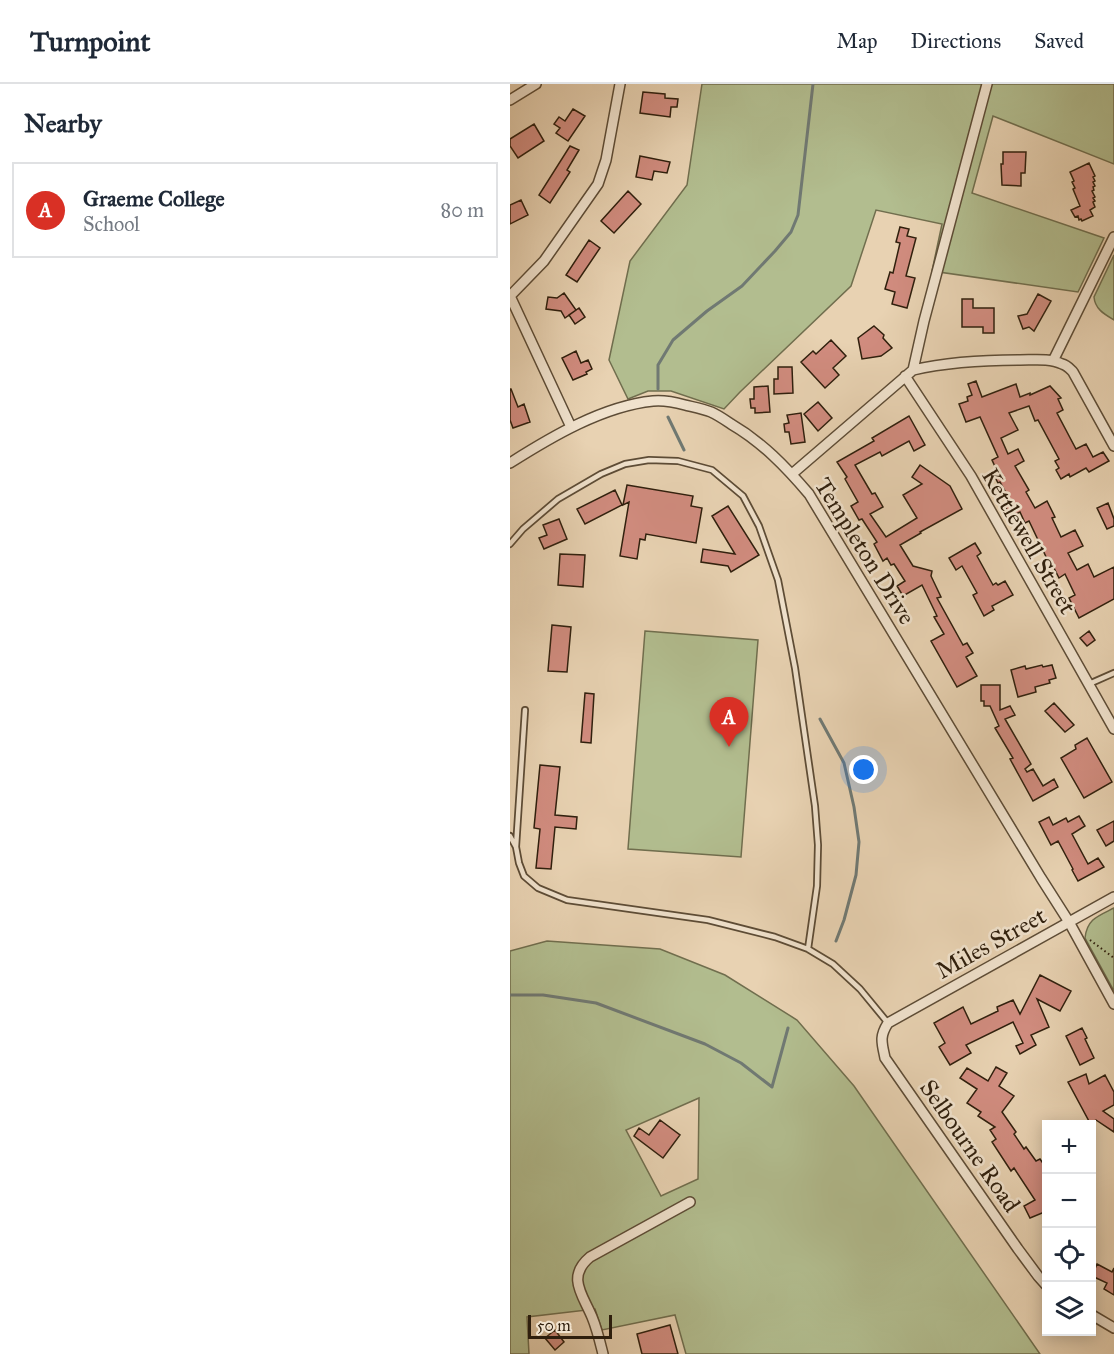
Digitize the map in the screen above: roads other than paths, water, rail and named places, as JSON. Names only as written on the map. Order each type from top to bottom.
[{"type":"street","points":[[510,100],[536,84]]},
{"type":"street","points":[[571,427],[510,296],[544,261],[598,184],[606,160],[620,84]]},
{"type":"street","points":[[909,373],[987,84]]},
{"type":"street","points":[[1053,361],[1114,237]]},
{"type":"street","points":[[792,474],[909,373],[938,364],[970,361],[1053,361],[1065,364],[1073,372],[1114,446]]},
{"type":"street","name":"Kettlewell Street","points":[[909,373],[971,476],[1114,729]]},
{"type":"street","name":"Templeton Drive","points":[[510,463],[571,427],[611,411],[655,400],[673,402],[713,413],[760,443],[809,494],[1069,922],[1114,1004]]},
{"type":"street","name":"Miles Street","points":[[888,1023],[1114,897]]},
{"type":"street","name":"Selbourne Road","points":[[888,1023],[882,1032],[885,1058],[1018,1249],[1044,1282]]},
{"type":"street","points":[[603,1354],[592,1317],[579,1287],[578,1275],[581,1264],[690,1202]]},
{"type":"street","points":[[1096,1317],[1114,1328]]},
{"type":"lane","points":[[510,544],[523,529],[558,499],[601,474],[625,464],[649,460],[678,461],[712,470],[743,496],[759,526],[778,580],[795,668],[815,806],[818,845],[817,886],[808,949]]},
{"type":"lane","points":[[1089,684],[1114,673]]},
{"type":"lane","points":[[525,710],[516,847],[524,876],[531,884],[567,900],[708,920],[775,937],[808,949],[833,964],[860,989],[888,1023]]},
{"type":"lane","points":[[510,836],[516,847]]},
{"type":"waterway","points":[[658,389],[658,365],[673,340],[707,311],[742,286],[791,232],[798,215],[813,84]]},
{"type":"waterway","points":[[668,417],[684,450]]},
{"type":"waterway","points":[[820,719],[844,763],[859,842],[856,875],[836,941]]},
{"type":"waterway","points":[[510,995],[543,995],[596,1003],[705,1044],[741,1063],[772,1087],[788,1028]]},
{"type":"place","name":"Graeme College","points":[[729,747]]}]
